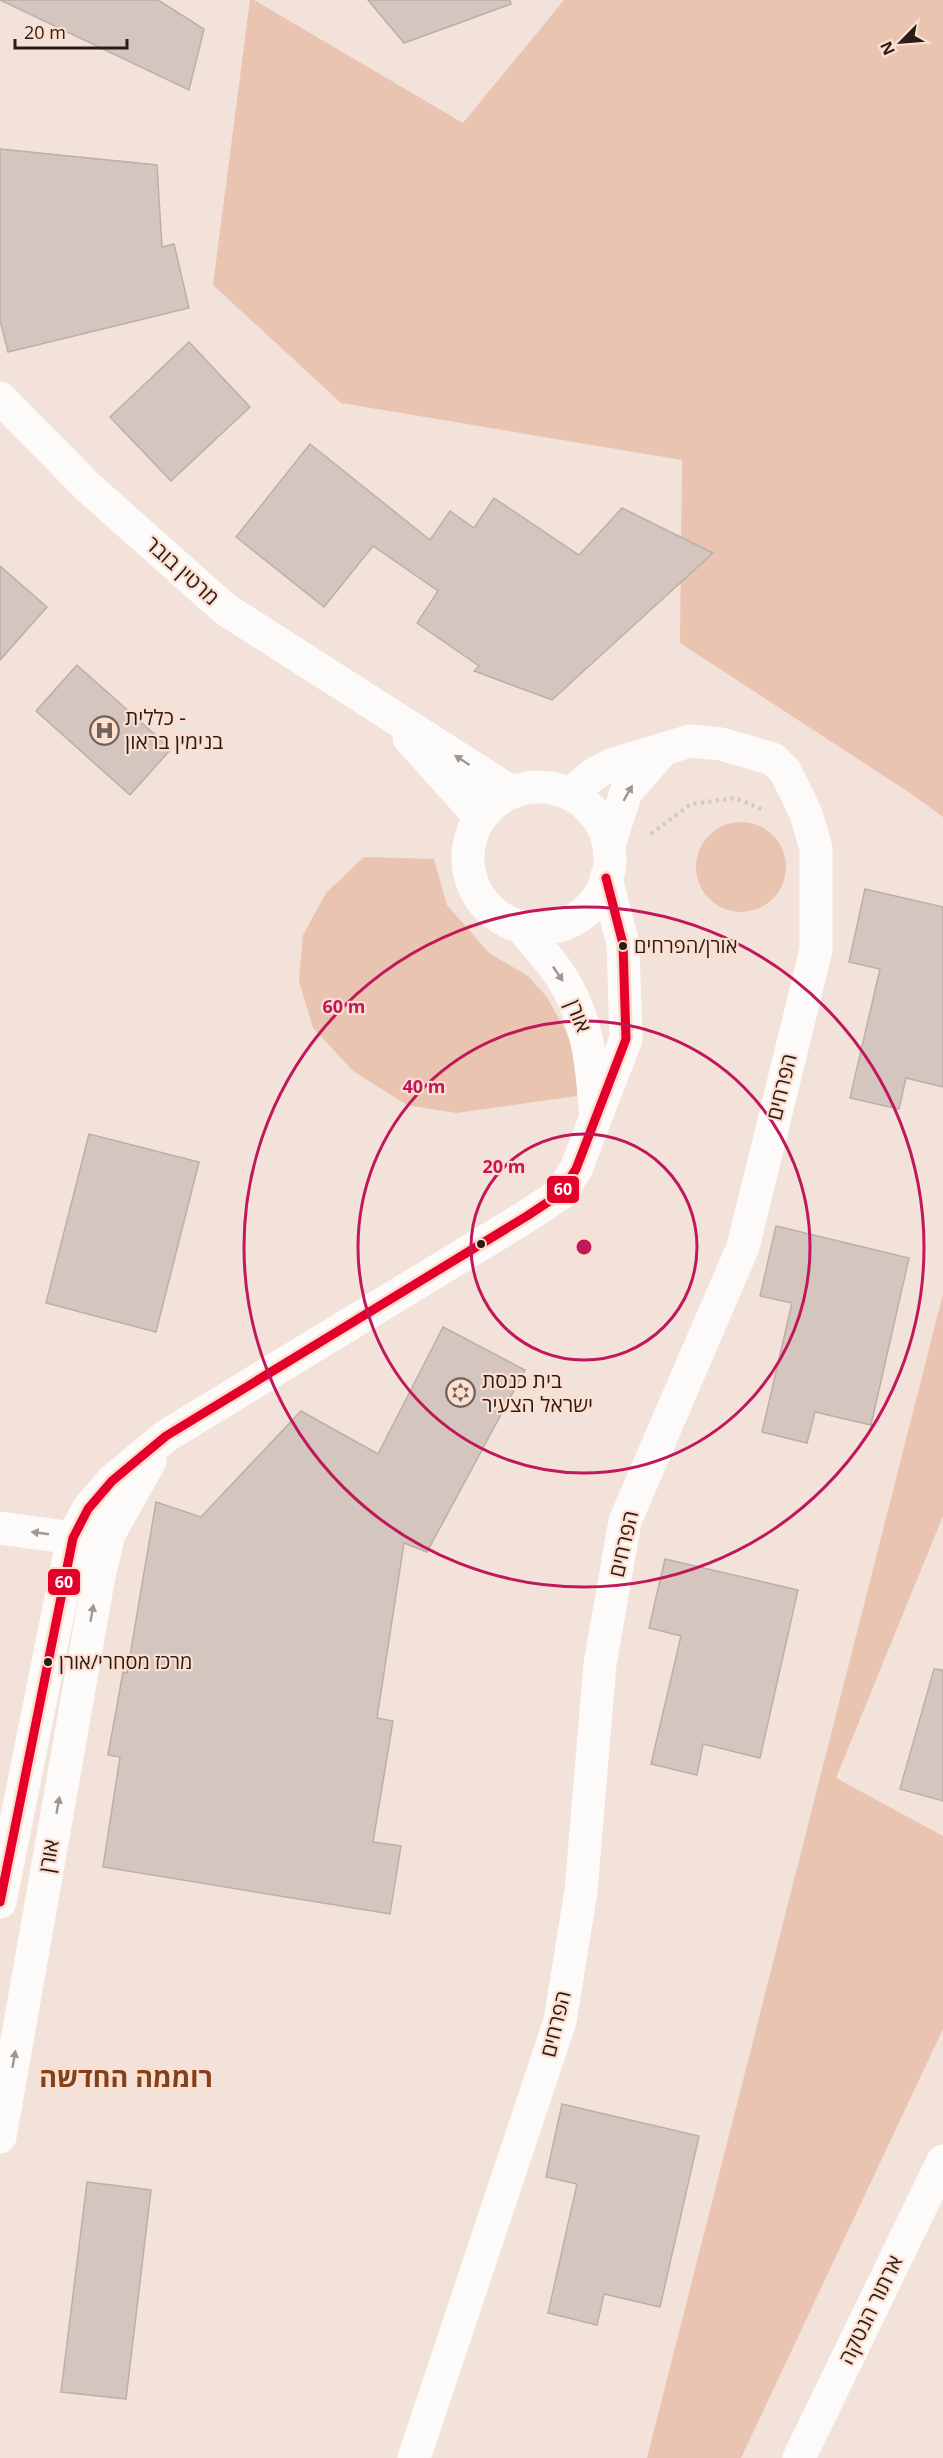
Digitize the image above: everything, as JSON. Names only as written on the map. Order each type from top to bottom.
[{"type":"street","name":"מרטין בובר","points":[[0,398],[89,488],[225,609],[511,792]]},
{"type":"street","name":"מרטין בובר","points":[[389,714],[446,782],[480,817]]},
{"type":"street","name":"הפרחים","points":[[414,2458],[560,2021],[581,1891],[600,1664],[625,1521],[743,1247],[816,950],[816,848],[806,814],[785,771],[773,759],[721,744],[690,741],[611,765],[594,774],[570,794]]},
{"type":"street","points":[[608,864],[604,829],[596,815],[584,802],[551,787],[531,786],[511,792],[494,802],[480,817],[471,835],[467,855],[469,875],[475,890],[494,914],[522,928],[545,929],[568,924],[587,911],[602,892],[626,792],[663,750]]},
{"type":"street","name":"אורן","points":[[0,1902],[73,1538],[88,1509],[112,1481],[166,1436],[527,1216],[560,1194],[576,1168],[626,1039],[622,944],[608,864]]},
{"type":"street","name":"אורן","points":[[522,928],[561,976],[585,1029],[592,1063],[596,1119]]},
{"type":"street","name":"אורן","points":[[0,2137],[99,1576],[109,1534],[136,1482],[166,1436]]},
{"type":"street","points":[[0,1528],[73,1538],[86,1551],[99,1576]]},
{"type":"street","name":"ארתור הנטקה","points":[[799,2458],[943,2162]]},
{"type":"path","points":[[608,864],[691,804],[736,798]]},
{"type":"shaded area","points":[[250,0],[254,0],[463,123],[564,0],[943,0],[943,817],[910,793],[680,643],[682,460],[341,403],[213,285]]},
{"type":"shaded area","points":[[741,822],[758,825],[773,835],[783,850],[786,867],[783,884],[773,899],[758,909],[741,912],[724,909],[709,899],[699,884],[696,867],[699,850],[709,835],[724,825]]},
{"type":"shaded area","points":[[364,857],[434,859],[447,905],[489,953],[528,976],[546,996],[565,1029],[579,1066],[577,1096],[456,1113],[407,1105],[353,1071],[313,1028],[299,981],[303,935],[326,893]]},
{"type":"shaded area","points":[[943,1294],[943,1516],[836,1778],[943,1836],[943,2029],[741,2458],[647,2458]]},
{"type":"building","points":[[0,0],[158,0],[204,29],[189,90]]},
{"type":"building","points":[[368,0],[510,0],[511,4],[404,43]]},
{"type":"building","points":[[0,149],[157,165],[162,247],[174,244],[189,308],[8,352],[0,320]]},
{"type":"building","points":[[189,342],[250,407],[171,481],[110,417]]},
{"type":"building","points":[[310,444],[430,540],[450,511],[474,528],[494,498],[579,555],[622,508],[713,553],[552,700],[474,671],[479,666],[417,623],[438,591],[373,546],[324,607],[236,537]]},
{"type":"building","points":[[0,566],[47,607],[0,660]]},
{"type":"building","name":"כללית - בנימין בראון","points":[[77,665],[171,749],[130,795],[36,711]]},
{"type":"building","points":[[865,889],[943,907],[943,1087],[906,1078],[899,1109],[850,1098],[880,969],[849,962]]},
{"type":"building","points":[[89,1134],[199,1162],[156,1332],[46,1303]]},
{"type":"building","points":[[776,1226],[909,1258],[871,1425],[815,1412],[807,1443],[762,1432],[792,1303],[760,1296]]},
{"type":"building","points":[[443,1327],[525,1370],[427,1552],[404,1543],[377,1718],[393,1721],[373,1842],[401,1846],[390,1914],[103,1867],[120,1757],[108,1755],[123,1672],[127,1673],[156,1502],[201,1517],[301,1411],[378,1454]]},
{"type":"building","points":[[665,1559],[798,1590],[760,1758],[703,1744],[697,1775],[651,1764],[681,1636],[649,1628]]},
{"type":"building","points":[[934,1669],[943,1670],[943,1801],[900,1789]]},
{"type":"building","points":[[562,2104],[699,2136],[660,2307],[604,2294],[597,2325],[548,2313],[577,2184],[546,2177]]},
{"type":"building","points":[[87,2182],[151,2190],[126,2399],[61,2392]]},
{"type":"transit line","name":"60","points":[[0,1902],[73,1538],[88,1509],[112,1481],[166,1436],[560,1194],[576,1169],[626,1039],[623,944],[606,878]]},
{"type":"place","name":"כללית - בנימין בראון","points":[[104,730]]},
{"type":"place","name":"אורן/הפרחים","points":[[623,946]]},
{"type":"place","name":"בית כנסת ישראל הצעיר","points":[[461,1393]]},
{"type":"place","name":"מרכז מסחרי/אורן","points":[[48,1662]]},
{"type":"district","name":"רוממה החדשה","points":[[126,2078]]}]
